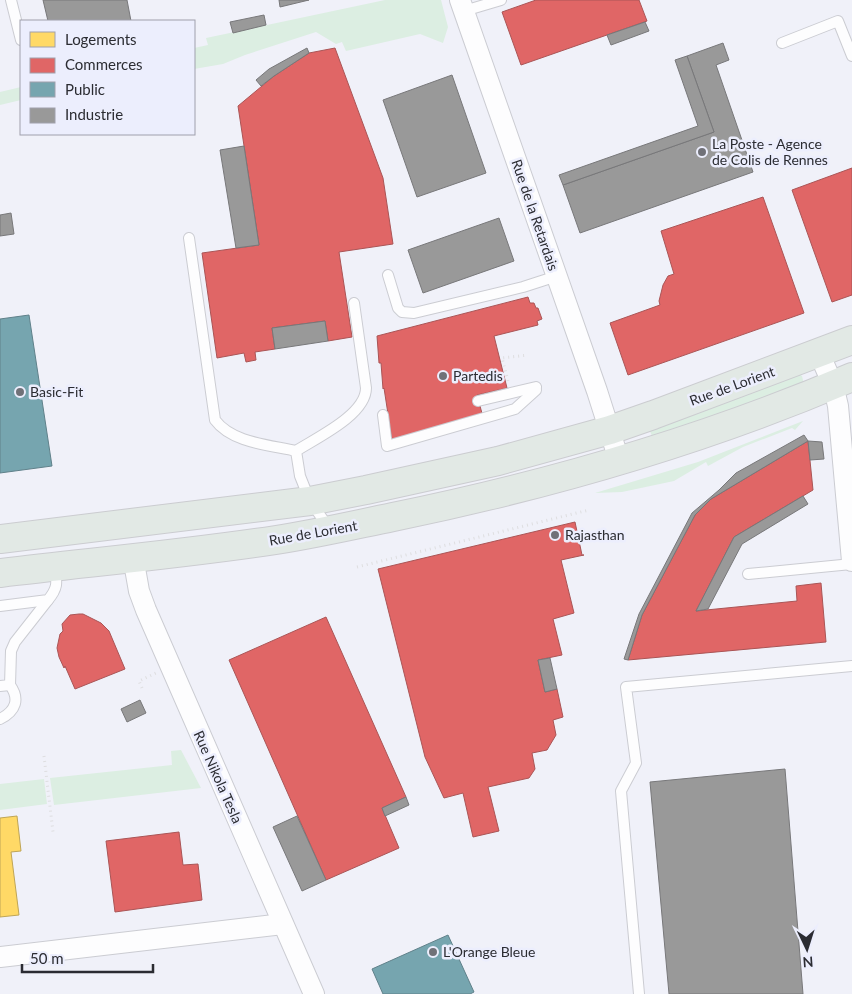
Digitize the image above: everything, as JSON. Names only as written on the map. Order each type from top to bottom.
[{"type":"main road","name":"Rue de Lorient","points":[[0,539],[310,501],[498,461],[610,430],[852,340]]},
{"type":"main road","name":"Rue de Lorient","points":[[0,573],[274,540],[436,508],[510,491],[619,460],[710,430],[842,381]]},
{"type":"street","name":"Rue de la Retardais","points":[[462,6],[610,430]]},
{"type":"street","points":[[819,353],[842,381],[840,417],[852,554]]},
{"type":"street","points":[[610,430],[619,460]]},
{"type":"street","name":"Rue Nikola Tesla","points":[[133,558],[139,591],[170,667],[314,994]]},
{"type":"street","points":[[0,957],[283,924]]},
{"type":"lane","points":[[11,0],[20,36]]},
{"type":"lane","points":[[462,6],[501,0]]},
{"type":"lane","points":[[782,43],[838,21],[849,39],[852,56]]},
{"type":"lane","points":[[189,238],[215,420],[219,425],[236,436],[296,451],[347,418],[364,398],[366,388],[354,303]]},
{"type":"lane","points":[[388,275],[398,308],[402,312],[414,313],[523,287],[557,276]]},
{"type":"lane","points":[[383,415],[387,446],[515,410],[536,388],[478,401]]},
{"type":"lane","points":[[296,451],[300,476],[310,501],[330,530]]},
{"type":"lane","points":[[748,574],[852,554]]},
{"type":"lane","points":[[0,719],[8,715],[16,702],[16,694],[5,685],[15,642],[56,592],[57,582],[54,566]]},
{"type":"lane","points":[[0,606],[48,600]]},
{"type":"lane","points":[[639,994],[621,791],[636,763],[626,687],[852,666]]},
{"type":"path","points":[[502,358],[528,355]]},
{"type":"path","points":[[357,567],[588,510]]},
{"type":"path","points":[[142,688],[139,681],[170,667]]},
{"type":"path","points":[[44,756],[53,832]]},
{"type":"green space","points":[[385,0],[441,0],[448,27],[443,43],[420,34],[346,51],[342,42],[336,44],[316,32],[223,64],[195,69],[195,48],[208,45],[206,38]]},
{"type":"green space","points":[[20,87],[20,100],[0,105],[0,92]]},
{"type":"green space","points":[[799,374],[802,376],[804,384],[653,439],[648,426]]},
{"type":"green space","points":[[803,421],[795,430],[792,428],[743,447],[708,466],[706,462],[674,481],[622,492],[595,493],[698,462]]},
{"type":"green space","points":[[181,750],[201,788],[54,805],[50,778],[172,765],[171,751]]},
{"type":"green space","points":[[44,779],[47,804],[0,810],[0,784]]},
{"type":"building: Logements","points":[[17,816],[21,851],[11,852],[19,915],[0,917],[0,818]]},
{"type":"building: Commerces","points":[[536,0],[639,0],[647,21],[521,65],[502,12]]},
{"type":"building: Commerces","points":[[335,48],[383,178],[393,244],[339,252],[352,337],[328,341],[325,321],[272,328],[275,349],[255,352],[256,360],[246,362],[244,353],[217,358],[202,253],[259,245],[238,106],[274,76],[309,53]]},
{"type":"building: Commerces","points":[[852,168],[852,295],[832,302],[792,190]]},
{"type":"building: Commerces","points":[[763,197],[804,313],[628,375],[610,323],[660,305],[659,301],[663,285],[668,276],[674,274],[661,231]]},
{"type":"building: Commerces","name":"Partedis","points":[[528,297],[530,303],[534,303],[536,308],[538,308],[542,319],[537,321],[538,325],[494,336],[507,388],[477,395],[483,417],[392,440],[383,389],[381,363],[379,363],[377,336]]},
{"type":"building: Commerces","points":[[808,441],[813,490],[734,537],[696,611],[797,601],[796,586],[821,583],[826,642],[628,660],[642,615],[695,515],[711,499]]},
{"type":"building: Commerces","points":[[575,522],[582,555],[584,555],[561,560],[574,613],[553,619],[562,655],[538,660],[545,692],[557,689],[563,717],[553,720],[556,735],[547,750],[532,753],[535,769],[529,778],[488,787],[499,831],[473,837],[463,793],[444,798],[425,757],[378,569]]},
{"type":"building: Commerces","points":[[83,614],[101,623],[109,631],[125,669],[75,689],[59,657],[57,648],[60,634],[63,631],[62,624],[70,615]]},
{"type":"building: Commerces","points":[[326,617],[406,797],[382,808],[399,848],[326,880],[229,660]]},
{"type":"building: Commerces","points":[[179,832],[183,865],[198,864],[202,900],[115,912],[106,841]]},
{"type":"building: Public","name":"Basic-Fit","points":[[29,315],[52,466],[0,473],[0,319]]},
{"type":"building: Public","name":"L'Orange Bleue","points":[[448,935],[474,992],[470,994],[383,994],[372,969]]},
{"type":"building: Industrie","points":[[43,0],[127,0],[131,20],[48,20]]},
{"type":"building: Industrie","points":[[279,0],[309,0],[280,7]]},
{"type":"building: Industrie","points":[[264,15],[266,25],[233,33],[230,22]]},
{"type":"building: Industrie","points":[[645,22],[649,31],[611,45],[607,35]]},
{"type":"building: Industrie","name":"La Poste - Agence de Colis de Rennes","points":[[723,43],[729,60],[716,65],[753,172],[580,233],[563,185],[714,132],[687,56]]},
{"type":"building: Industrie","points":[[307,48],[309,53],[261,86],[256,80],[269,69]]},
{"type":"building: Industrie","points":[[687,56],[714,132],[563,185],[559,175],[698,126],[675,60]]},
{"type":"building: Industrie","points":[[452,75],[486,173],[417,197],[383,100]]},
{"type":"building: Industrie","points":[[244,146],[259,245],[236,248],[220,150]]},
{"type":"building: Industrie","points":[[11,213],[14,234],[0,236],[0,215]]},
{"type":"building: Industrie","points":[[499,218],[514,261],[423,293],[408,250]]},
{"type":"building: Industrie","points":[[325,321],[328,341],[275,349],[272,328]]},
{"type":"building: Industrie","points":[[804,435],[808,441],[711,499],[695,515],[642,615],[628,660],[624,659],[639,614],[692,513],[736,473]]},
{"type":"building: Industrie","points":[[808,441],[822,442],[824,459],[810,460]]},
{"type":"building: Industrie","points":[[803,496],[808,504],[742,544],[708,609],[696,611],[734,537]]},
{"type":"building: Industrie","points":[[550,658],[557,689],[545,692],[538,660]]},
{"type":"building: Industrie","points":[[140,700],[146,713],[127,722],[121,709]]},
{"type":"building: Industrie","points":[[785,769],[803,994],[669,994],[650,782]]},
{"type":"building: Industrie","points":[[406,797],[409,805],[385,816],[382,808]]},
{"type":"building: Industrie","points":[[297,816],[326,880],[302,891],[273,827]]},
{"type":"place","name":"La Poste - Agence de Colis de Rennes","points":[[702,152]]},
{"type":"place","name":"Partedis","points":[[443,376]]},
{"type":"place","name":"Basic-Fit","points":[[20,392]]},
{"type":"place","name":"Rajasthan","points":[[555,535]]},
{"type":"place","name":"L'Orange Bleue","points":[[433,952]]}]
